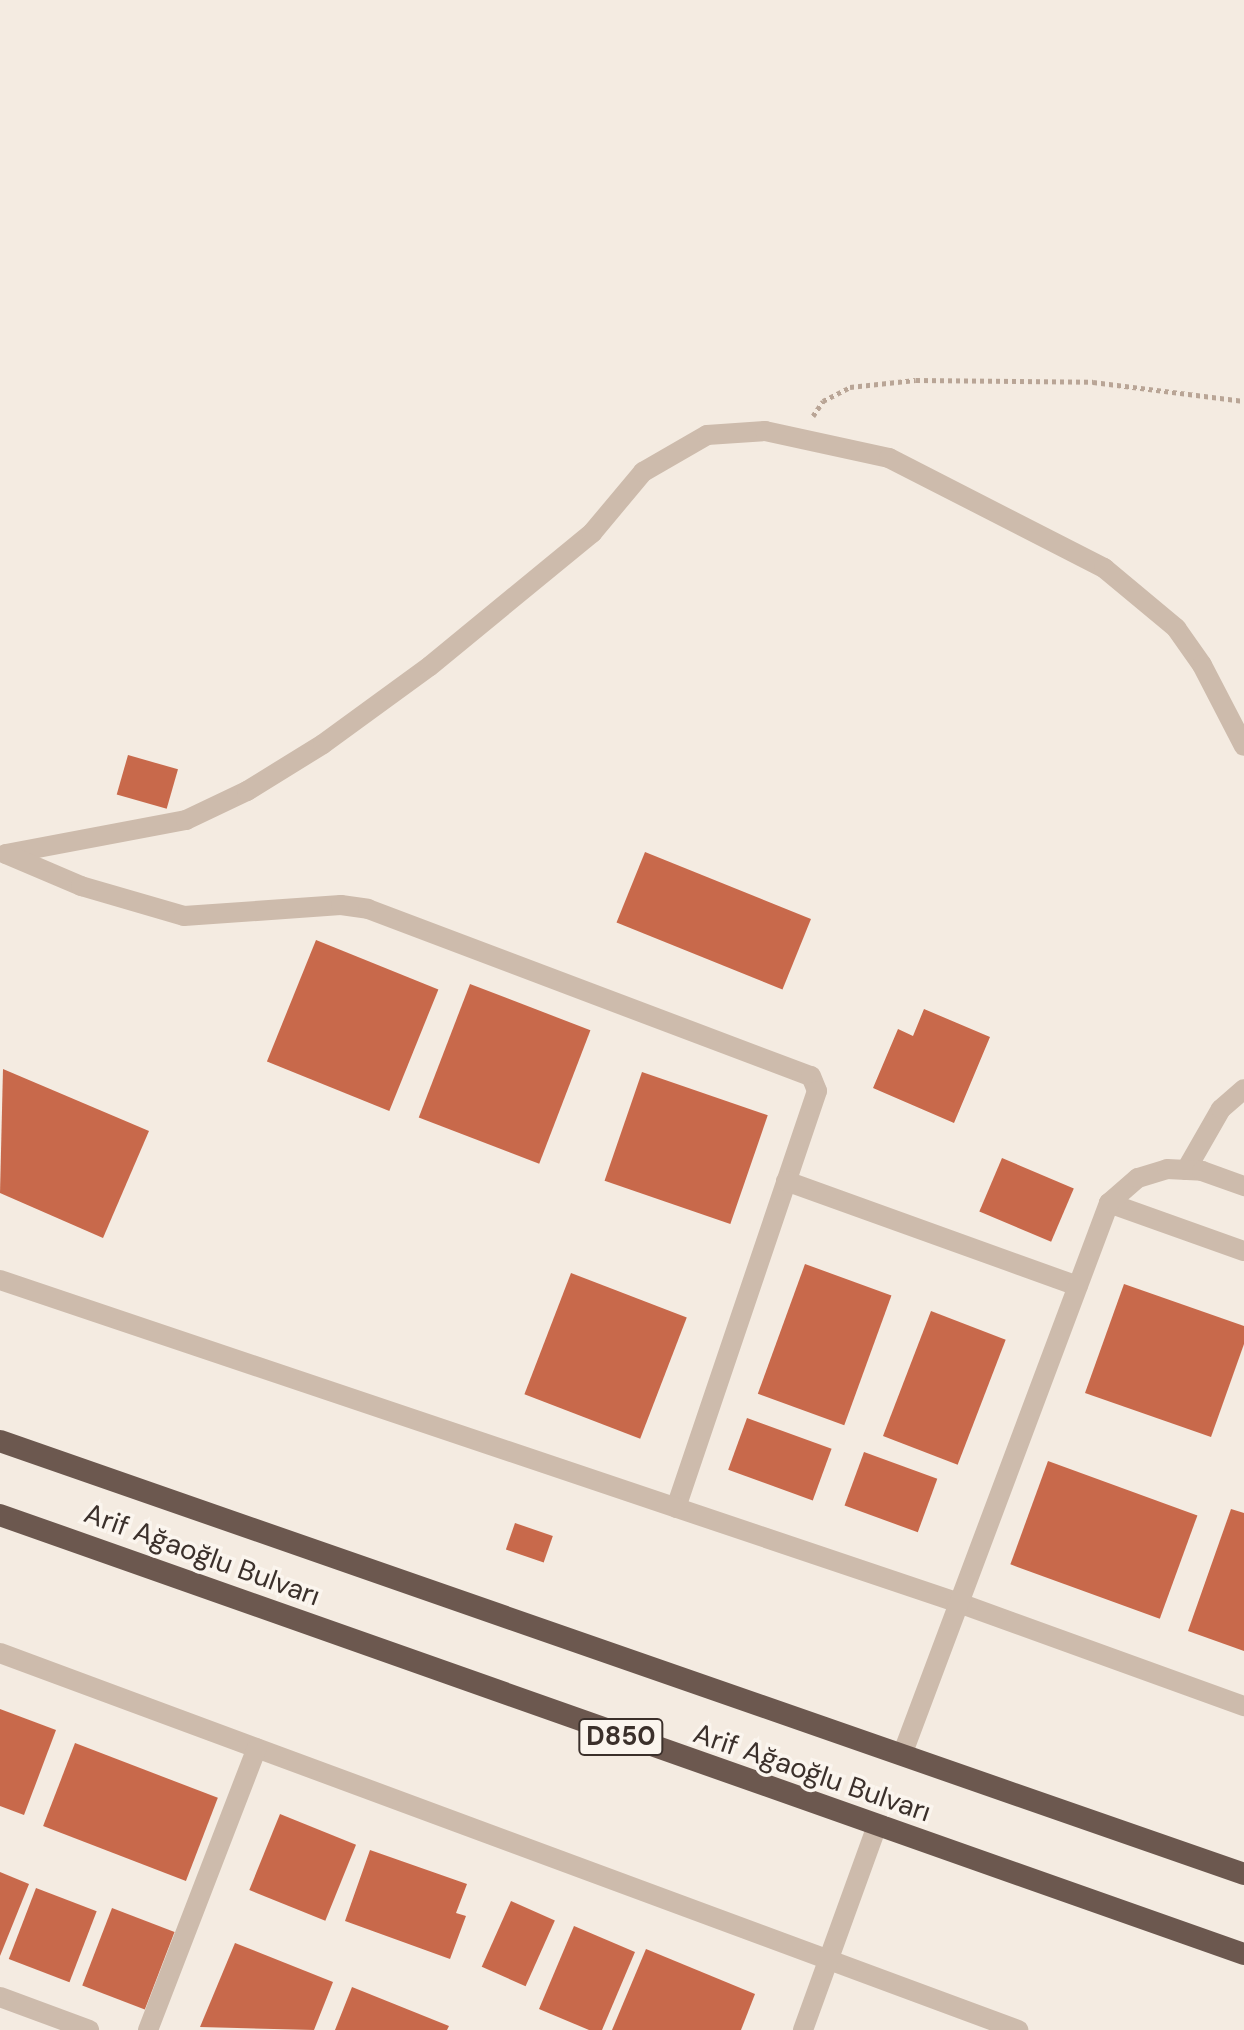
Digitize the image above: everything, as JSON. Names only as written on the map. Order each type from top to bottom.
[{"type":"highway","name":"Arif Ağaoğlu Bulvarı","points":[[0,1441],[1244,1874]]},
{"type":"highway","name":"Arif Ağaoğlu Bulvarı","points":[[0,1515],[876,1828],[1244,1954]]},
{"type":"street","points":[[676,1508],[817,1091],[811,1076],[784,1062],[368,909],[341,905],[184,916],[81,886],[6,854],[173,824],[247,791],[335,735],[550,570],[592,533],[643,472],[707,435],[765,431],[889,458],[1104,568],[1176,628],[1202,665],[1244,746]]},
{"type":"street","points":[[1186,1170],[1221,1109],[1244,1089]]},
{"type":"street","points":[[902,1755],[1109,1203],[1138,1178],[1167,1169],[1186,1170],[1244,1186]]},
{"type":"street","points":[[786,1181],[1078,1286]]},
{"type":"street","points":[[1109,1203],[1244,1251]]},
{"type":"street","points":[[0,1280],[959,1603],[1244,1706]]},
{"type":"street","points":[[0,1653],[1018,2030]]},
{"type":"street","points":[[148,2030],[257,1748]]},
{"type":"street","points":[[803,2030],[876,1828]]},
{"type":"street","points":[[0,1997],[89,2030]]},
{"type":"path","points":[[798,436],[823,401],[850,387],[916,380],[1093,382],[1244,401]]},
{"type":"building","points":[[128,755],[178,769],[167,809],[117,794]]},
{"type":"building","points":[[645,852],[811,919],[782,990],[617,922]]},
{"type":"building","points":[[316,940],[438,989],[389,1111],[267,1061]]},
{"type":"building","points":[[470,984],[590,1030],[539,1164],[419,1118]]},
{"type":"building","points":[[924,1009],[990,1037],[954,1123],[873,1088],[898,1029],[913,1036]]},
{"type":"building","points":[[3,1069],[149,1131],[103,1238],[0,1193]]},
{"type":"building","points":[[642,1072],[768,1115],[730,1224],[605,1181]]},
{"type":"building","points":[[1002,1158],[1074,1188],[1051,1242],[979,1211]]},
{"type":"building","points":[[805,1264],[891,1295],[844,1425],[758,1394]]},
{"type":"building","points":[[571,1273],[687,1317],[640,1439],[524,1394]]},
{"type":"building","points":[[1124,1284],[1244,1326],[1244,1344],[1211,1437],[1085,1393]]},
{"type":"building","points":[[931,1311],[1006,1340],[958,1465],[883,1436]]},
{"type":"building","points":[[747,1418],[832,1449],[813,1500],[728,1470]]},
{"type":"building","points":[[864,1452],[937,1479],[918,1532],[845,1506]]},
{"type":"building","points":[[1048,1461],[1197,1515],[1160,1619],[1010,1564]]},
{"type":"building","points":[[1231,1509],[1244,1513],[1244,1651],[1188,1631]]},
{"type":"building","points":[[515,1523],[553,1536],[544,1562],[506,1549]]},
{"type":"building","points":[[0,1709],[56,1730],[24,1815],[0,1806]]},
{"type":"building","points":[[75,1743],[218,1798],[186,1881],[43,1826]]},
{"type":"building","points":[[280,1814],[356,1845],[325,1921],[249,1890]]},
{"type":"building","points":[[370,1850],[467,1884],[456,1913],[466,1916],[450,1959],[345,1921]]},
{"type":"building","points":[[0,1872],[29,1884],[0,1956]]},
{"type":"building","points":[[36,1888],[97,1911],[69,1982],[9,1959]]},
{"type":"building","points":[[511,1901],[555,1921],[526,1986],[482,1967]]},
{"type":"building","points":[[112,1908],[175,1932],[145,2009],[82,1985]]},
{"type":"building","points":[[574,1926],[635,1952],[602,2030],[589,2030],[539,2009]]},
{"type":"building","points":[[235,1943],[333,1982],[314,2030],[200,2027]]},
{"type":"building","points":[[646,1949],[755,1994],[741,2030],[612,2030]]},
{"type":"building","points":[[352,1987],[449,2026],[447,2030],[335,2030]]}]
